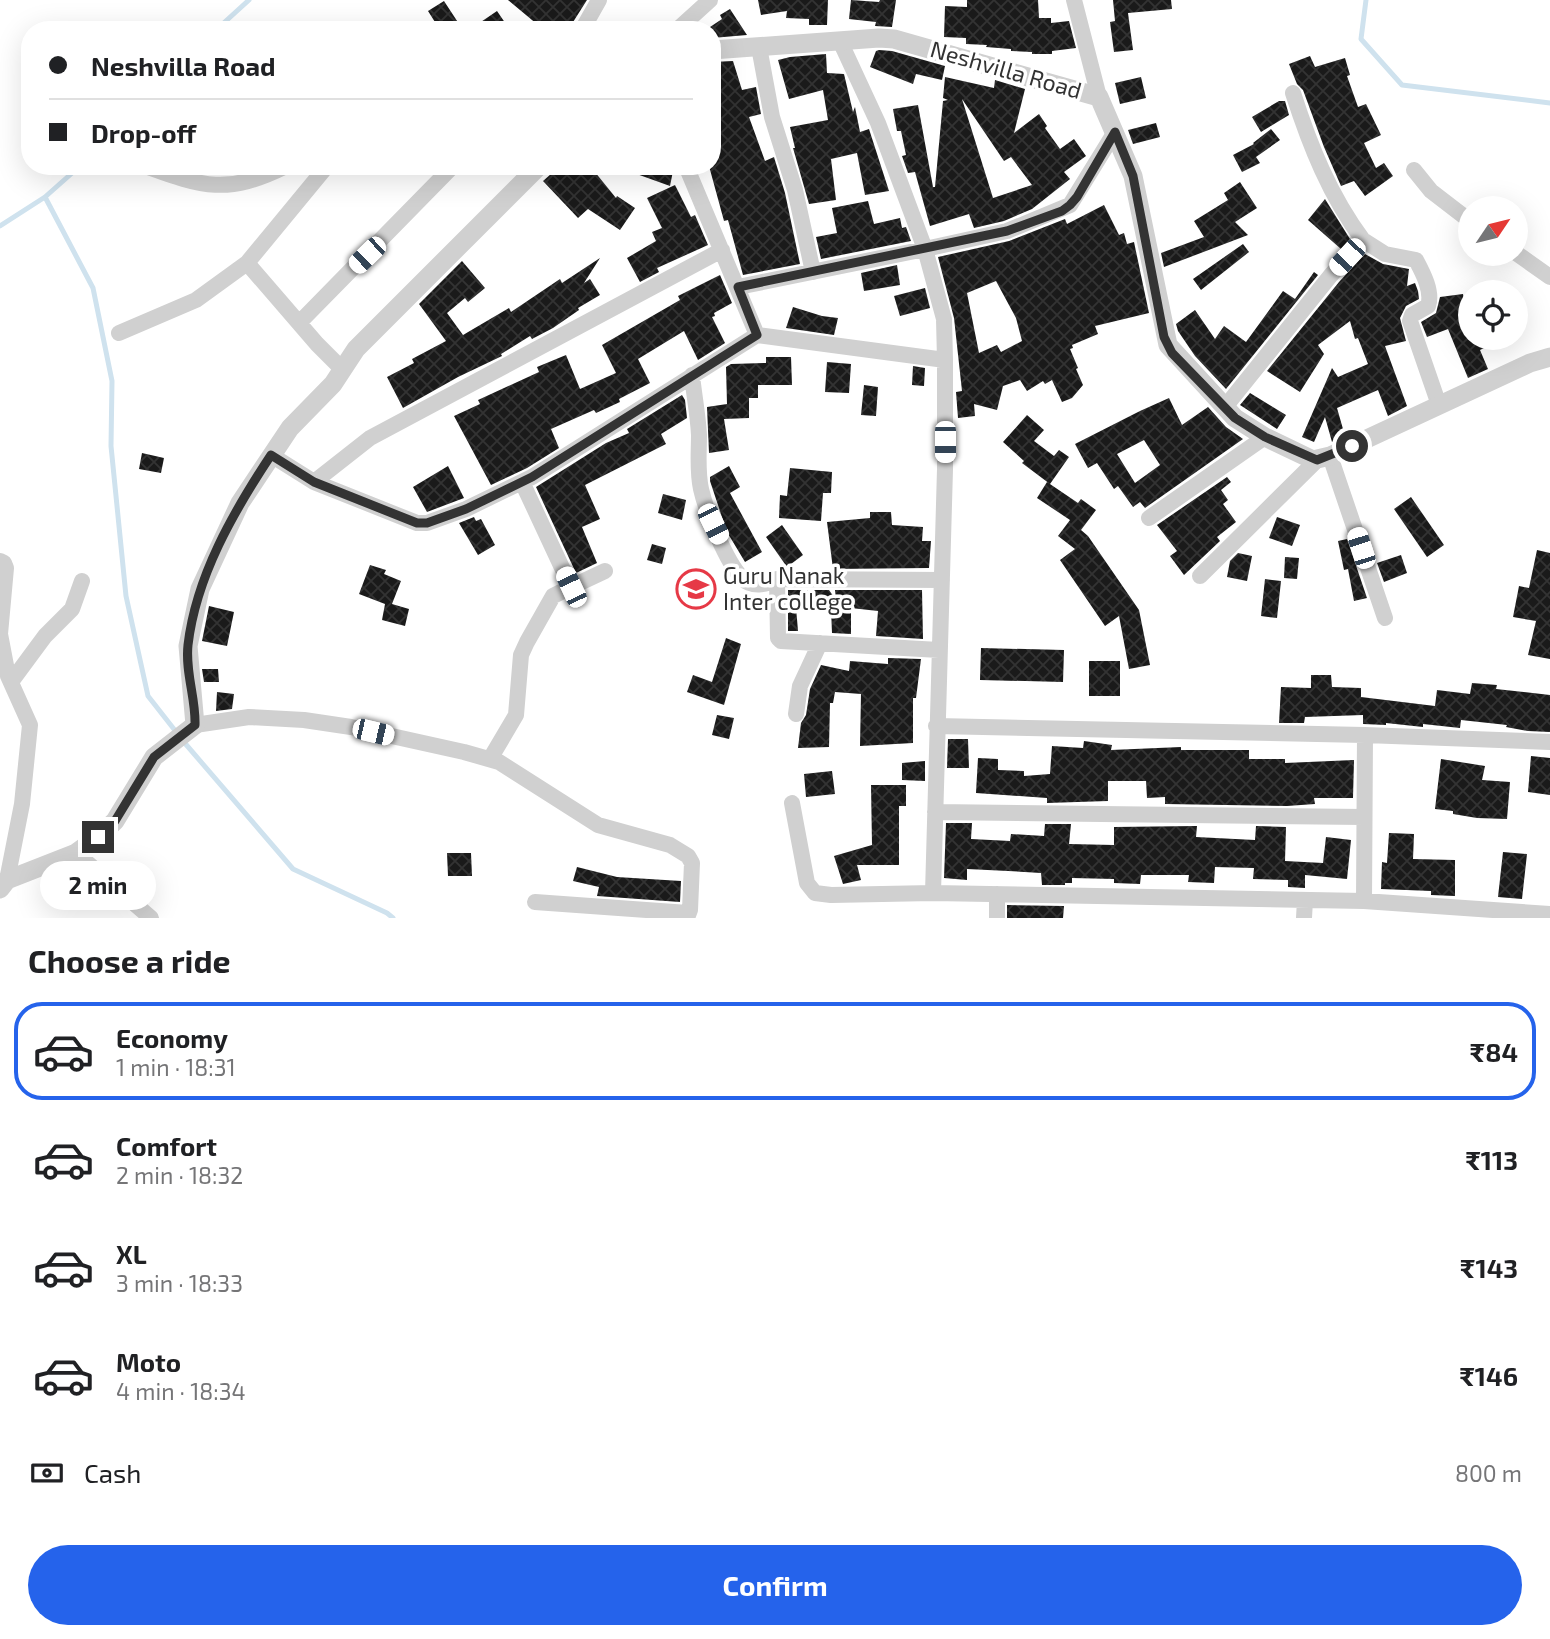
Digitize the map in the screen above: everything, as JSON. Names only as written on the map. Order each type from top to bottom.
[{"type":"street","points":[[587,21],[599,0]]},
{"type":"street","points":[[687,21],[710,0]]},
{"type":"street","points":[[1074,0],[1099,97]]},
{"type":"street","name":"Neshvilla Road","points":[[721,49],[894,39],[1099,97],[1133,176],[1168,345],[1235,418],[1265,437],[1324,458]]},
{"type":"street","points":[[840,41],[878,123],[925,249],[944,319],[945,469],[933,893]]},
{"type":"street","points":[[759,47],[772,117],[795,190],[813,272]]},
{"type":"street","points":[[1293,93],[1326,180],[1349,221],[1363,240],[1385,254],[1416,260],[1422,270],[1431,299],[1428,306],[1412,315],[1410,321],[1439,405]]},
{"type":"street","points":[[738,287],[1007,231],[1070,205],[1115,132]]},
{"type":"street","points":[[1414,170],[1431,191],[1458,212]]},
{"type":"street","points":[[170,175],[225,186],[266,175]]},
{"type":"street","points":[[119,333],[208,294],[247,263],[320,175]]},
{"type":"street","points":[[299,323],[444,175]]},
{"type":"street","points":[[191,729],[188,646],[200,589],[240,503],[290,428],[332,384],[356,349],[530,175]]},
{"type":"street","points":[[690,175],[757,335]]},
{"type":"street","points":[[1224,407],[1331,275],[1363,240]]},
{"type":"street","points":[[314,482],[370,438],[723,250]]},
{"type":"street","points":[[1528,261],[1550,277]]},
{"type":"street","points":[[247,263],[342,369]]},
{"type":"street","points":[[271,455],[314,482],[422,524],[466,509],[522,482],[757,335],[945,360]]},
{"type":"street","points":[[1200,576],[1324,458],[1530,363],[1550,357]]},
{"type":"street","points":[[692,375],[699,432],[700,486],[713,524],[743,579],[766,585],[777,579],[942,580]]},
{"type":"street","points":[[1149,519],[1265,437]]},
{"type":"street","points":[[1324,458],[1385,618]]},
{"type":"street","points":[[522,482],[571,587]]},
{"type":"street","points":[[0,561],[6,568],[0,634],[11,682],[30,725],[22,804],[3,885]]},
{"type":"street","points":[[490,760],[516,715],[521,655],[553,596],[605,571]]},
{"type":"street","points":[[777,579],[780,641],[939,650]]},
{"type":"street","points":[[11,682],[45,636],[72,608],[82,581]]},
{"type":"street","points":[[796,714],[800,686],[820,643]]},
{"type":"street","points":[[3,885],[76,853],[98,837],[115,821],[148,766],[165,747],[191,729],[248,717],[304,720],[351,727],[499,762],[598,825],[670,845],[688,856],[692,863],[688,915],[535,902]]},
{"type":"street","points":[[936,726],[1364,735],[1550,742]]},
{"type":"street","points":[[1364,735],[1364,901]]},
{"type":"street","points":[[792,803],[807,883],[815,893],[1364,901],[1550,914]]},
{"type":"street","points":[[935,811],[1364,817]]},
{"type":"street","points":[[76,853],[151,918]]},
{"type":"street","points":[[997,894],[997,918]]},
{"type":"street","points":[[1304,918],[1305,900]]},
{"type":"building","points":[[508,0],[587,0],[574,21],[533,21]]},
{"type":"building","points":[[758,0],[828,0],[827,25],[809,25],[809,19],[786,18],[787,11],[761,15]]},
{"type":"building","points":[[851,0],[896,0],[892,27],[875,26],[876,22],[849,19]]},
{"type":"building","points":[[967,0],[1038,0],[1039,18],[1051,18],[1051,23],[1069,21],[1076,48],[1052,51],[1052,54],[1032,54],[986,47],[987,45],[966,44],[966,38],[944,37],[945,6],[967,7]]},
{"type":"building","points":[[1113,0],[1171,0],[1172,9],[1128,13],[1133,50],[1114,52],[1110,22],[1115,21]]},
{"type":"building","points":[[444,1],[457,21],[434,21],[428,11]]},
{"type":"building","points":[[730,9],[747,35],[721,37],[720,15]]},
{"type":"building","points":[[497,11],[504,21],[482,21]]},
{"type":"building","points":[[876,51],[945,66],[942,80],[916,74],[913,84],[870,67]]},
{"type":"building","points":[[826,54],[827,73],[844,74],[860,132],[869,129],[889,191],[865,195],[857,153],[831,159],[836,200],[809,204],[793,148],[790,127],[828,120],[823,90],[789,99],[778,60]]},
{"type":"building","points":[[1310,56],[1315,67],[1345,58],[1350,75],[1347,76],[1358,107],[1366,104],[1381,135],[1364,143],[1376,168],[1384,163],[1393,176],[1365,196],[1354,181],[1341,186],[1303,90],[1297,84],[1289,64]]},
{"type":"building","points":[[733,61],[742,90],[756,87],[761,114],[749,117],[765,161],[774,157],[785,193],[800,264],[743,275],[728,220],[724,221],[711,175],[721,175],[721,62]]},
{"type":"building","points":[[945,77],[994,88],[995,80],[1025,89],[1014,133],[1039,114],[1060,149],[1074,139],[1086,156],[1064,172],[1070,179],[1032,209],[1004,221],[974,228],[969,214],[930,226],[915,172],[908,173],[902,156],[906,155],[901,131],[897,131],[893,109],[918,105],[935,187],[943,101],[948,100],[943,98]],"holes":[[[962,99],[1004,161],[1011,157],[1032,185],[993,198]]]},
{"type":"building","points":[[1141,77],[1146,98],[1120,104],[1115,83]]},
{"type":"building","points":[[1279,101],[1285,101],[1289,115],[1261,132],[1252,117]]},
{"type":"building","points":[[1156,123],[1160,137],[1133,144],[1128,130]]},
{"type":"building","points":[[1271,129],[1280,140],[1256,157],[1260,163],[1242,172],[1233,155],[1254,144]]},
{"type":"building","points":[[550,175],[597,175],[616,198],[617,196],[635,208],[620,230],[588,209],[578,218],[543,181]]},
{"type":"building","points":[[639,175],[672,175],[670,186]]},
{"type":"building","points":[[1240,182],[1257,208],[1235,222],[1248,235],[1164,267],[1161,253],[1204,237],[1194,221],[1228,200],[1224,193]]},
{"type":"building","points":[[675,185],[691,217],[695,215],[708,245],[657,268],[659,272],[640,282],[627,258],[656,241],[652,232],[662,228],[647,198]]},
{"type":"building","points":[[1325,199],[1350,239],[1341,249],[1308,220]]},
{"type":"building","points":[[868,201],[874,224],[900,218],[902,228],[906,227],[911,241],[821,259],[816,237],[837,233],[832,208]]},
{"type":"building","points":[[1104,205],[1119,235],[1124,233],[1127,244],[1134,242],[1149,313],[1095,326],[1098,334],[1072,345],[1073,348],[1070,349],[1083,385],[1072,398],[1062,402],[1052,380],[1045,384],[1043,381],[1027,391],[1020,380],[1003,386],[997,410],[974,404],[975,416],[958,418],[956,392],[962,391],[954,318],[938,257],[1009,241],[1065,219],[1067,224]],"holes":[[[996,281],[1016,318],[1022,341],[1001,352],[997,345],[979,353],[967,293]]]},
{"type":"building","points":[[1243,244],[1249,252],[1201,290],[1193,279]]},
{"type":"building","points":[[1365,254],[1383,264],[1409,269],[1407,286],[1415,283],[1418,291],[1419,299],[1406,306],[1400,318],[1406,341],[1385,346],[1407,406],[1388,416],[1378,390],[1337,408],[1345,436],[1332,442],[1325,417],[1314,442],[1302,437],[1332,368],[1338,377],[1368,364],[1358,338],[1355,339],[1350,321],[1318,345],[1324,354],[1300,392],[1267,371]]},
{"type":"building","points":[[600,258],[584,283],[590,279],[600,295],[553,328],[532,339],[530,336],[501,354],[502,356],[403,408],[387,377],[414,363],[412,359],[446,341],[419,304],[462,261],[485,288],[468,302],[465,298],[447,313],[463,335],[509,308],[511,312],[560,279],[562,283]]},
{"type":"building","points":[[897,265],[900,285],[864,291],[861,273]]},
{"type":"building","points":[[1314,272],[1318,275],[1226,389],[1195,356],[1178,331],[1176,324],[1195,310],[1215,339],[1224,326],[1246,342],[1283,291],[1295,299]]},
{"type":"building","points":[[720,275],[732,303],[714,313],[715,316],[712,317],[725,343],[698,360],[684,331],[638,359],[650,383],[619,399],[620,402],[551,429],[559,448],[527,468],[491,485],[454,416],[480,404],[478,400],[539,372],[537,367],[566,355],[580,389],[616,373],[602,345],[680,300],[678,296]]},
{"type":"building","points":[[925,288],[930,308],[900,316],[894,296]]},
{"type":"building","points":[[1458,295],[1458,350],[1480,350],[1488,369],[1468,378],[1448,329],[1427,337],[1421,322],[1436,313],[1440,297]]},
{"type":"building","points":[[793,307],[838,318],[834,335],[786,328]]},
{"type":"building","points":[[766,357],[791,357],[792,385],[758,385],[758,398],[749,398],[749,418],[724,419],[729,450],[709,453],[707,407],[727,404],[726,367],[731,364],[766,363]]},
{"type":"building","points":[[827,362],[851,364],[849,393],[825,392]]},
{"type":"building","points":[[913,366],[925,368],[924,386],[912,385]]},
{"type":"building","points":[[864,385],[878,387],[876,416],[861,415]]},
{"type":"building","points":[[1250,393],[1286,415],[1277,429],[1240,405]]},
{"type":"building","points":[[682,395],[687,418],[661,434],[666,444],[585,485],[600,519],[582,527],[597,563],[576,573],[536,487],[606,443],[629,433],[627,429]]},
{"type":"building","points":[[1169,398],[1182,425],[1208,407],[1226,427],[1243,439],[1145,508],[1140,502],[1133,507],[1118,486],[1114,489],[1097,463],[1088,468],[1075,444]],"holes":[[[1144,440],[1160,465],[1135,483],[1117,454]]]},
{"type":"building","points":[[1027,415],[1044,430],[1034,441],[1054,456],[1059,450],[1069,457],[1050,484],[1022,463],[1024,461],[1003,442]]},
{"type":"building","points":[[142,453],[164,458],[161,473],[139,469]]},
{"type":"building","points":[[448,466],[464,498],[427,512],[413,487]]},
{"type":"building","points":[[729,466],[740,487],[730,493],[762,552],[745,562],[727,532],[710,481],[710,477]]},
{"type":"building","points":[[790,468],[832,472],[831,493],[823,493],[821,521],[779,518],[780,495],[787,496]]},
{"type":"building","points":[[1227,477],[1231,482],[1221,490],[1228,500],[1223,504],[1236,522],[1217,537],[1220,541],[1184,575],[1170,556],[1177,551],[1157,525]]},
{"type":"building","points":[[1047,482],[1078,503],[1081,499],[1096,510],[1081,530],[1088,536],[1139,610],[1150,665],[1129,669],[1119,616],[1105,626],[1060,560],[1075,549],[1058,536],[1070,520],[1037,498]]},
{"type":"building","points":[[663,494],[686,500],[682,520],[658,513]]},
{"type":"building","points":[[1411,497],[1444,545],[1427,557],[1394,509]]},
{"type":"building","points":[[870,512],[891,512],[892,525],[923,527],[922,541],[931,541],[929,568],[833,569],[827,522],[870,518]]},
{"type":"building","points":[[474,517],[476,521],[481,519],[495,545],[478,555],[459,523]]},
{"type":"building","points":[[1277,517],[1300,525],[1292,546],[1269,538]]},
{"type":"building","points":[[782,525],[803,555],[787,567],[766,537]]},
{"type":"building","points":[[1347,539],[1367,598],[1354,601],[1348,569],[1344,570],[1338,541]]},
{"type":"building","points":[[652,544],[666,548],[662,564],[647,560]]},
{"type":"building","points":[[1537,550],[1550,553],[1550,659],[1528,655],[1536,621],[1513,617],[1519,586],[1529,588]]},
{"type":"building","points":[[1238,553],[1252,556],[1247,581],[1227,577],[1230,561]]},
{"type":"building","points":[[1401,555],[1407,573],[1384,582],[1377,563]]},
{"type":"building","points":[[1285,557],[1299,558],[1297,579],[1284,578]]},
{"type":"building","points":[[370,565],[386,570],[384,574],[401,581],[392,604],[409,609],[405,626],[382,620],[385,604],[359,594]]},
{"type":"building","points":[[1265,579],[1281,581],[1277,618],[1261,616]]},
{"type":"building","points":[[788,590],[829,590],[836,600],[835,590],[922,590],[923,639],[876,636],[878,611],[851,608],[851,634],[832,633],[831,610],[796,607],[798,631],[788,631]]},
{"type":"building","points":[[209,606],[234,612],[227,646],[202,641]]},
{"type":"building","points":[[726,638],[741,644],[724,705],[687,692],[693,675],[712,682]]},
{"type":"building","points":[[981,648],[1064,650],[1063,682],[980,680]]},
{"type":"building","points":[[888,658],[921,659],[916,698],[913,698],[913,743],[860,746],[861,694],[835,692],[833,703],[830,703],[829,747],[798,748],[810,689],[821,665],[849,671],[850,661],[888,664]]},
{"type":"building","points":[[1089,661],[1120,661],[1120,696],[1089,696]]},
{"type":"building","points":[[202,669],[218,669],[219,682],[204,682]]},
{"type":"building","points":[[1311,675],[1331,675],[1332,687],[1361,688],[1361,697],[1435,706],[1437,690],[1470,694],[1472,683],[1497,685],[1496,689],[1550,695],[1550,732],[1461,720],[1460,728],[1423,724],[1423,727],[1386,723],[1363,724],[1363,715],[1305,717],[1304,723],[1279,723],[1281,687],[1311,688]]},
{"type":"building","points":[[217,692],[234,694],[232,709],[216,711]]},
{"type":"building","points":[[717,715],[734,718],[729,739],[712,735]]},
{"type":"building","points":[[948,739],[968,739],[969,768],[947,768]]},
{"type":"building","points":[[1084,741],[1112,745],[1111,750],[1181,747],[1181,750],[1249,750],[1249,759],[1285,759],[1285,763],[1354,760],[1353,798],[1314,798],[1315,804],[1287,806],[1165,804],[1165,797],[1147,798],[1146,781],[1108,781],[1108,801],[1047,803],[1047,798],[976,793],[978,758],[998,759],[998,770],[1024,771],[1024,776],[1050,774],[1052,746],[1083,748]]},
{"type":"building","points":[[1531,756],[1550,758],[1550,795],[1528,792]]},
{"type":"building","points":[[1441,759],[1485,766],[1482,780],[1510,782],[1507,819],[1477,818],[1435,809]]},
{"type":"building","points":[[925,761],[925,781],[902,780],[902,763]]},
{"type":"building","points":[[832,771],[835,794],[806,797],[804,774]]},
{"type":"building","points":[[871,785],[906,785],[906,806],[899,806],[899,865],[857,865],[861,880],[843,884],[834,856],[872,845]]},
{"type":"building","points":[[946,823],[972,823],[971,839],[1010,841],[1011,834],[1044,836],[1045,824],[1071,824],[1069,844],[1114,845],[1114,827],[1197,826],[1196,837],[1255,840],[1256,826],[1286,827],[1285,861],[1323,863],[1326,837],[1351,840],[1347,879],[1305,875],[1305,888],[1288,887],[1288,880],[1253,879],[1254,868],[1215,867],[1214,883],[1188,882],[1189,875],[1141,875],[1140,884],[1114,883],[1114,879],[1072,878],[1072,883],[1065,885],[1042,885],[1041,873],[967,869],[967,880],[944,878]]},
{"type":"building","points":[[1389,833],[1414,834],[1413,859],[1455,860],[1455,896],[1431,895],[1431,891],[1381,889],[1382,862],[1387,863]]},
{"type":"building","points":[[1503,852],[1527,854],[1522,899],[1498,897]]},
{"type":"building","points":[[447,853],[471,853],[472,876],[448,876]]},
{"type":"building","points":[[577,867],[617,877],[681,881],[680,902],[597,896],[599,887],[573,881]]},
{"type":"building","points":[[1007,905],[1064,906],[1063,918],[1007,918]]},
{"type":"waterway","points":[[226,21],[249,0]]},
{"type":"waterway","points":[[1366,0],[1361,39],[1402,85],[1550,103]]},
{"type":"waterway","points":[[0,226],[45,197],[70,175]]},
{"type":"waterway","points":[[45,197],[93,288],[112,381],[111,446],[126,596],[148,696],[177,733]]},
{"type":"waterway","points":[[183,741],[293,869],[393,918]]},
{"type":"place","name":"Guru Nanak Inter college","points":[[696,589]]},
{"type":"route","points":[[98,837],[115,821],[154,757],[195,725],[188,646],[200,589],[240,503],[271,455],[314,482],[417,523],[427,523],[466,509],[532,477],[757,335],[738,287],[1007,231],[1062,211],[1077,197],[1115,132],[1133,176],[1164,337],[1172,353],[1235,418],[1265,437],[1313,460],[1352,446]]}]
